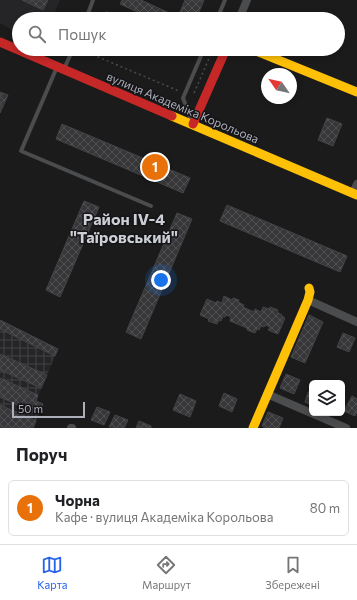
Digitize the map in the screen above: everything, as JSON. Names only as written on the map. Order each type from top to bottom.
[{"type":"main road","name":"вулиця Академіка Корольова","points":[[0,42],[12,47]]},
{"type":"main road","name":"вулиця Академіка Корольова","points":[[32,56],[355,194]]},
{"type":"main road","points":[[193,124],[223,56]]},
{"type":"main road","points":[[268,56],[357,92]]},
{"type":"main road","points":[[253,428],[308,300],[310,292],[309,288]]},
{"type":"street","points":[[242,12],[247,0]]},
{"type":"street","points":[[355,194],[357,184]]},
{"type":"street","points":[[308,300],[357,322]]},
{"type":"street","points":[[267,394],[346,428]]},
{"type":"lane","points":[[89,12],[93,0]]},
{"type":"lane","points":[[220,12],[225,0]]},
{"type":"lane","points":[[68,56],[60,68],[21,151],[152,206]]},
{"type":"lane","points":[[193,124],[183,98],[201,56]]},
{"type":"path","points":[[95,56],[193,97],[210,56]]},
{"type":"shaded area","points":[[0,0],[60,0],[55,12],[12,12],[12,30],[0,23]]},
{"type":"shaded area","points":[[0,320],[58,349],[36,401],[43,404],[33,428],[0,428]]},
{"type":"building","points":[[22,0],[48,0],[43,10]]},
{"type":"building","points":[[122,0],[141,0],[167,12],[138,12],[120,4]]},
{"type":"building","points":[[185,0],[204,0],[199,12],[180,12]]},
{"type":"building","points":[[0,92],[8,95],[0,113]]},
{"type":"building","points":[[327,118],[342,124],[333,146],[318,140]]},
{"type":"building","points":[[62,124],[190,178],[183,193],[56,139]]},
{"type":"building","points":[[84,201],[99,207],[60,297],[46,290]]},
{"type":"building","points":[[227,205],[347,256],[340,272],[220,221]]},
{"type":"building","points":[[177,213],[192,219],[141,339],[126,332]]},
{"type":"building","points":[[224,296],[232,300],[233,298],[239,300],[238,302],[244,305],[243,307],[254,312],[255,309],[261,312],[263,307],[269,309],[270,307],[278,310],[277,312],[285,318],[278,334],[268,330],[270,327],[265,325],[264,327],[261,326],[259,330],[257,329],[255,333],[230,321],[231,317],[226,315],[225,317],[223,316],[221,321],[219,320],[217,324],[208,321],[209,319],[200,315],[207,299],[216,303],[217,301],[222,303]]},
{"type":"building","points":[[309,315],[323,322],[305,363],[291,357]]},
{"type":"building","points":[[0,320],[58,349],[55,356],[0,329]]},
{"type":"building","points":[[343,333],[355,338],[349,352],[337,347]]},
{"type":"building","points":[[0,354],[47,375],[41,388],[0,370]]},
{"type":"building","points":[[286,374],[300,380],[294,394],[280,388]]},
{"type":"building","points":[[0,378],[38,395],[36,401],[0,385]]},
{"type":"building","points":[[0,385],[43,404],[39,414],[0,397]]},
{"type":"building","points":[[308,392],[309,392],[309,404],[305,402]]},
{"type":"building","points":[[224,393],[237,399],[232,412],[219,406]]},
{"type":"building","points":[[180,394],[196,401],[190,417],[173,410]]},
{"type":"building","points":[[352,396],[357,399],[357,412],[355,416],[345,411]]},
{"type":"building","points":[[0,405],[36,421],[33,428],[5,428],[0,426]]},
{"type":"building","points":[[97,407],[110,412],[104,425],[91,420]]},
{"type":"building","points":[[268,412],[283,418],[279,428],[266,428],[262,426]]},
{"type":"building","points":[[115,415],[128,420],[124,428],[109,427]]},
{"type":"building","points":[[139,421],[151,426],[151,428],[136,428]]},
{"type":"traffic: slow","points":[[268,56],[357,92]]},
{"type":"traffic: slow","points":[[172,116],[357,195]]},
{"type":"traffic: slow","points":[[253,428],[308,300],[310,292],[309,288]]},
{"type":"traffic: jam","points":[[0,42],[12,47]]},
{"type":"traffic: jam","points":[[33,56],[172,116]]},
{"type":"traffic: jam","points":[[193,124],[223,56]]},
{"type":"place","name":"Чорна","points":[[155,167]]},
{"type":"district","name":"Район IV-4 \"Таїровський\"","points":[[124,227]]}]
